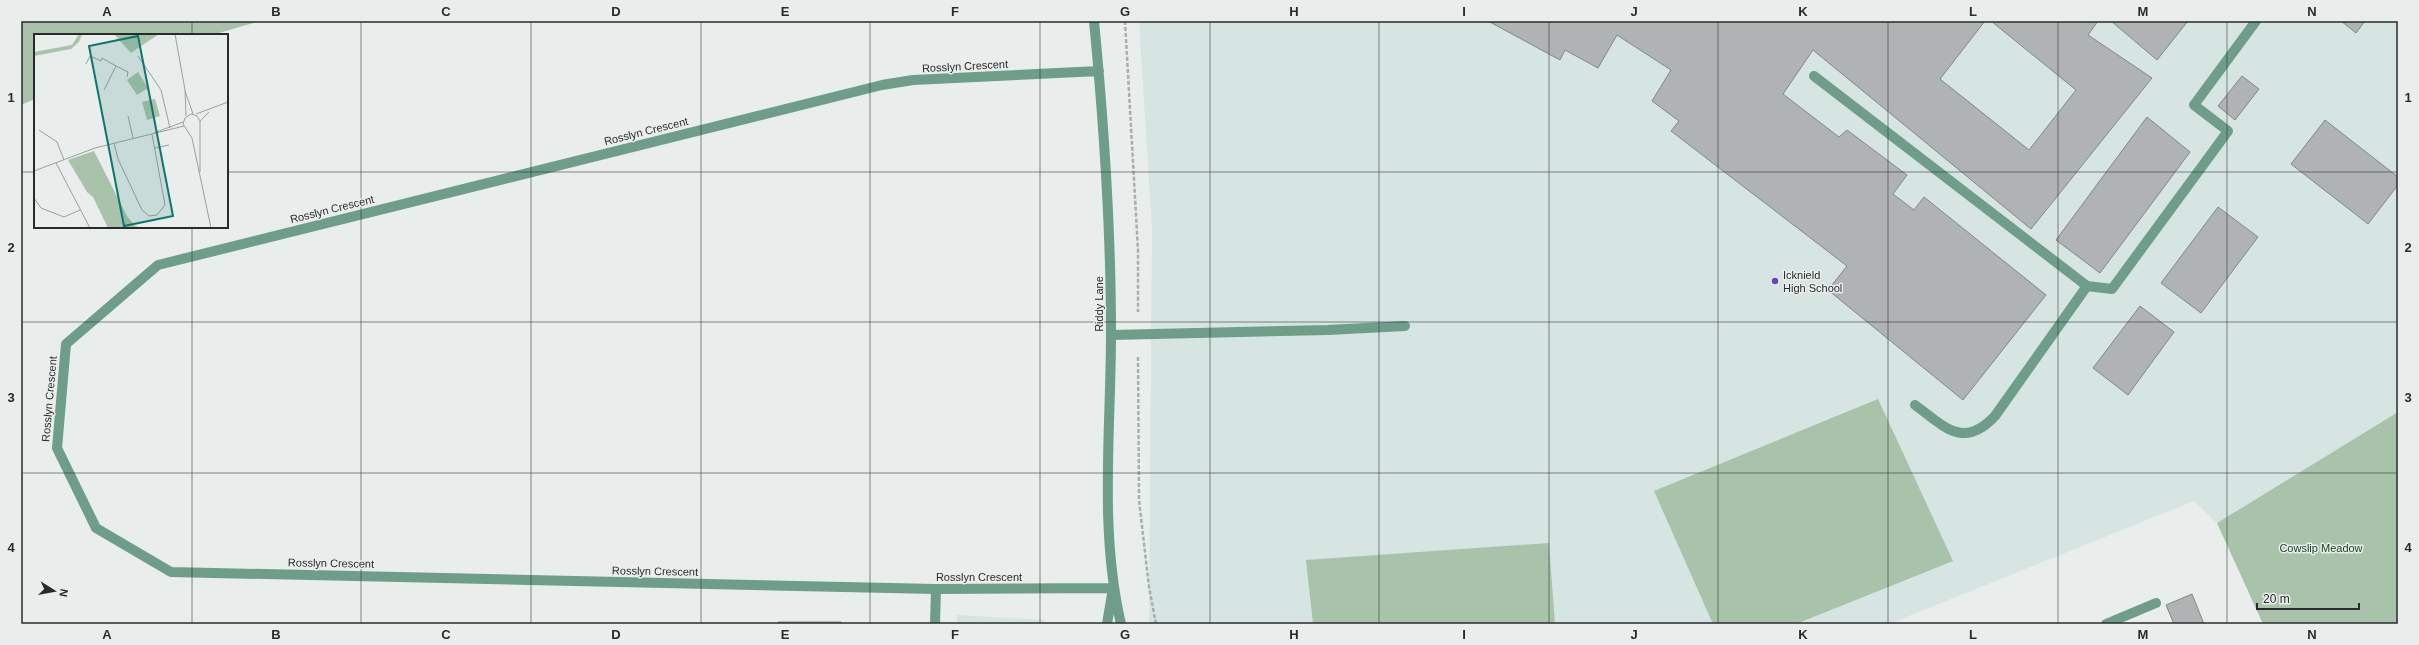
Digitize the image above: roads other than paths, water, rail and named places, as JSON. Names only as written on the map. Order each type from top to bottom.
[{"type":"street","name":"Riddy Lane","points":[[1094,21],[1099,71],[1110,247],[1111,335],[1108,487],[1112,588],[1107,624]]},
{"type":"street","points":[[1814,76],[2087,286],[2112,289],[2228,131],[2194,105],[2256,21]]},
{"type":"street","name":"Rosslyn Crescent","points":[[1099,71],[914,80],[882,85],[158,265],[66,344],[57,448],[96,528],[171,572],[936,589],[1112,588]]},
{"type":"street","points":[[1915,405],[1952,431],[1962,434],[1985,426],[1995,416],[2087,286]]},
{"type":"street","points":[[1111,335],[1328,330],[1406,326]]},
{"type":"street","name":"Riddy Lane","points":[[1112,588],[1121,624]]},
{"type":"street","points":[[935,624],[936,589]]},
{"type":"street","points":[[2106,624],[2156,603]]},
{"type":"place","name":"Icknield High School","points":[[1775,281]]},
{"type":"park label","name":"Cowslip Meadow","points":[[2321,548]]}]
